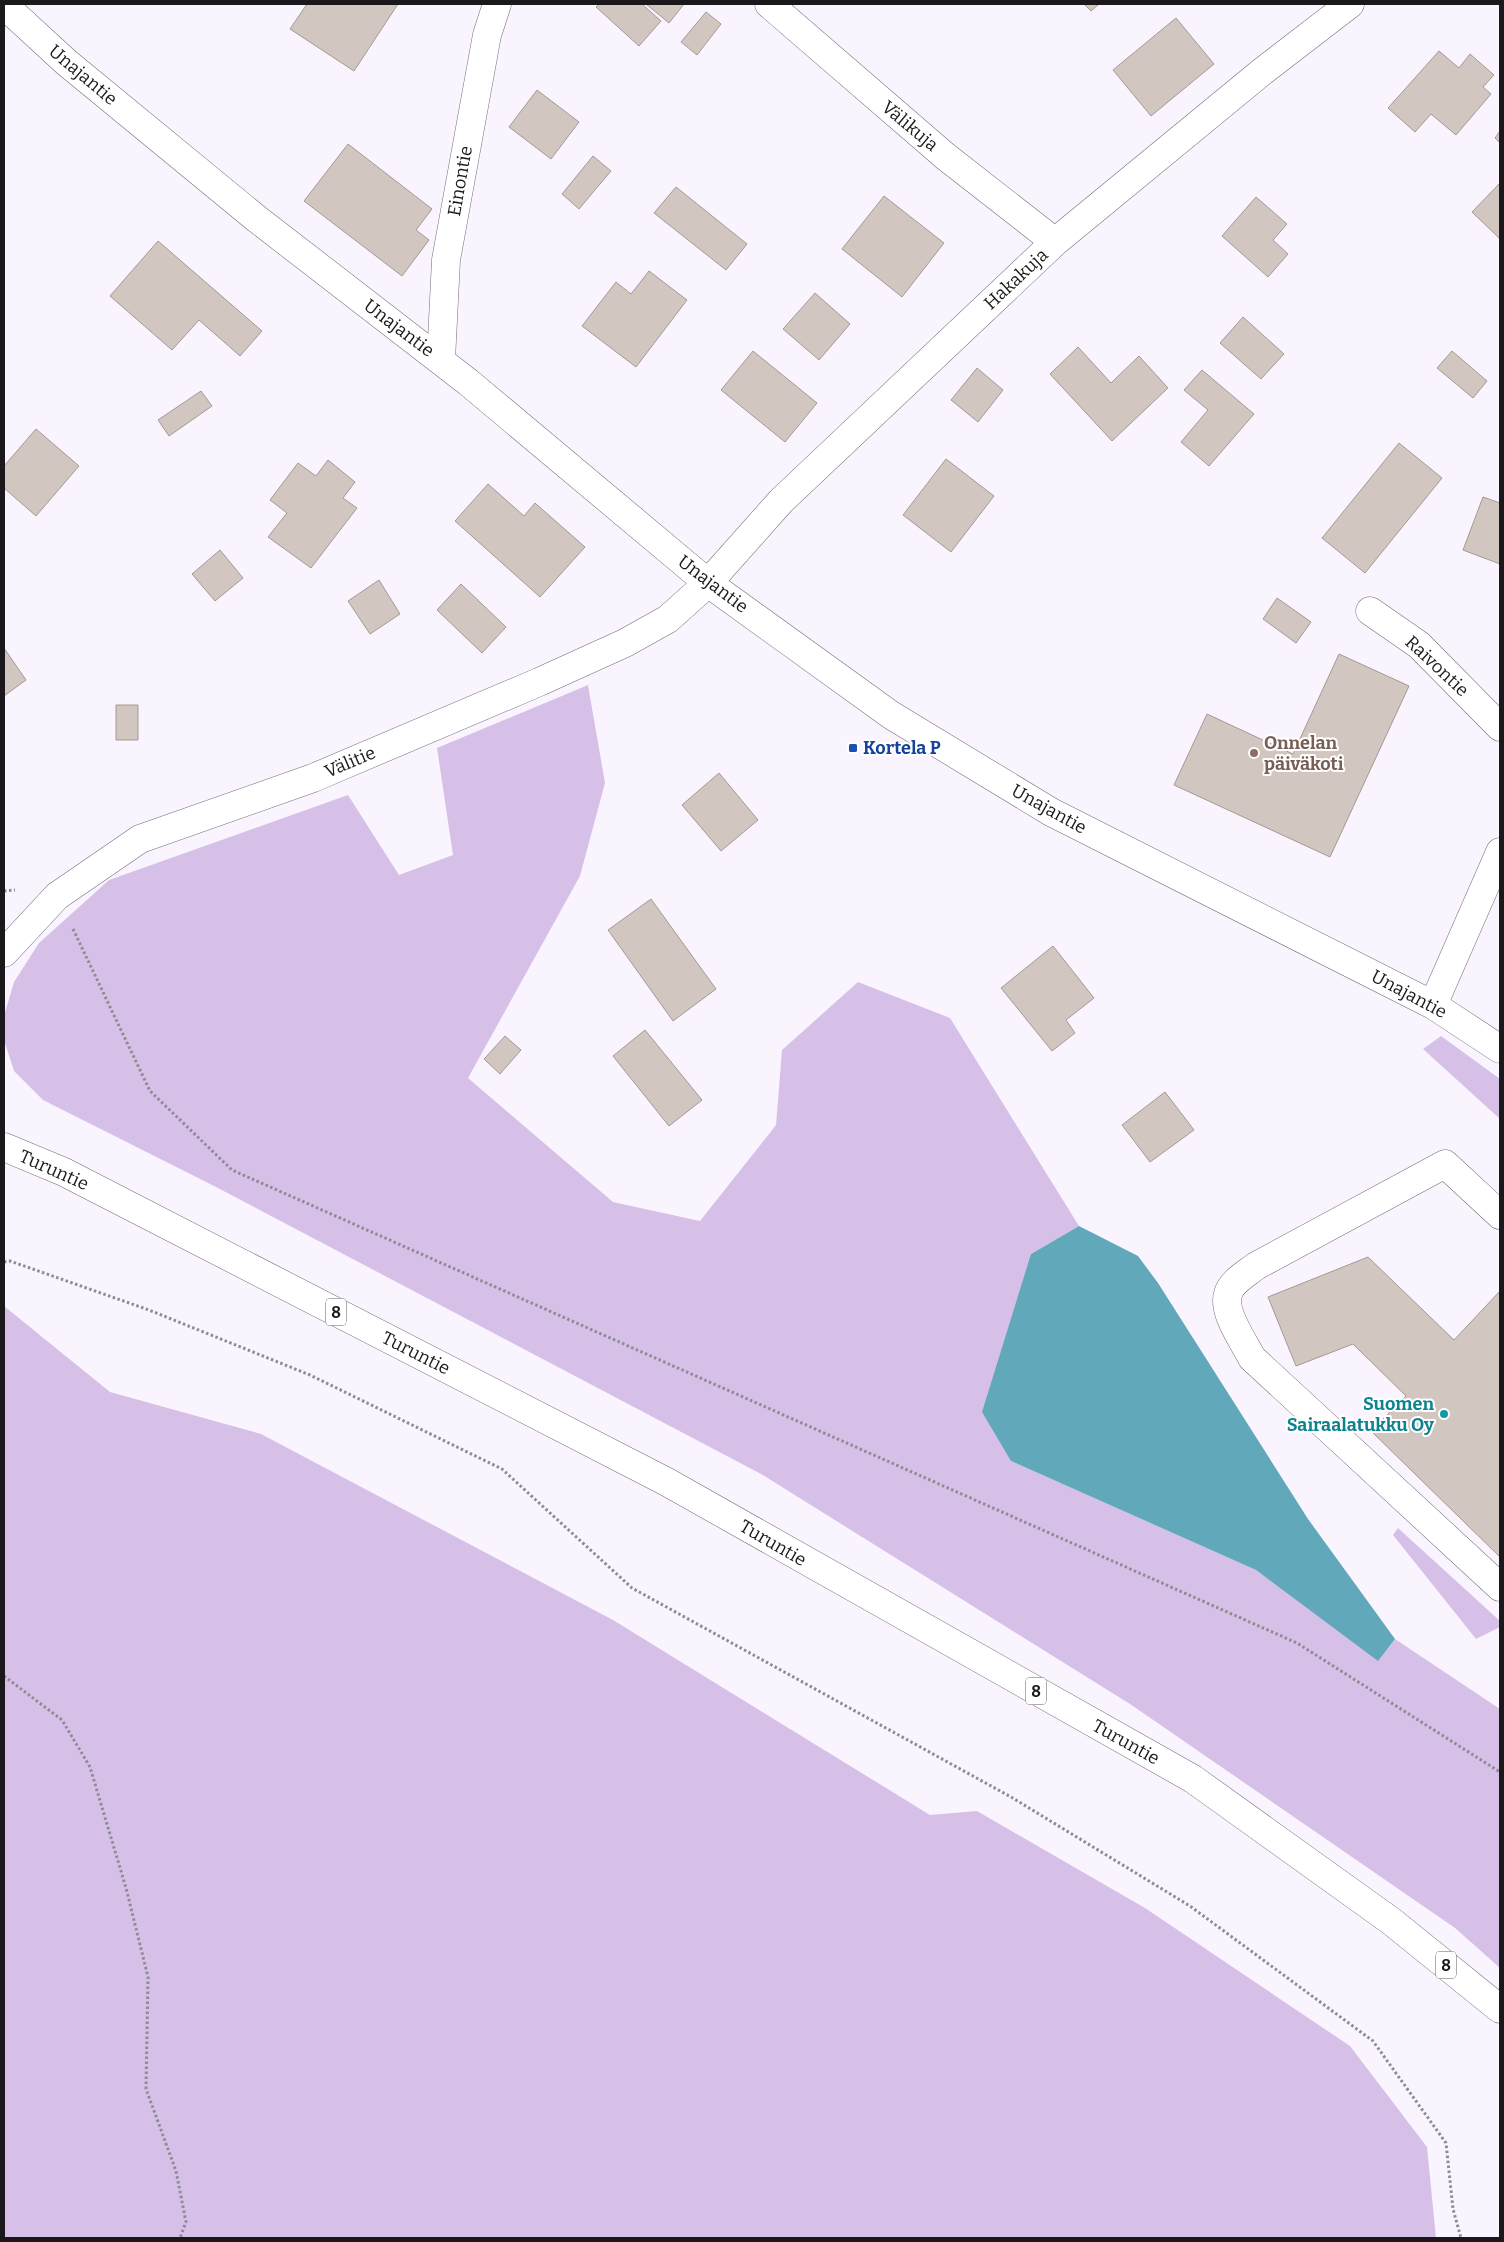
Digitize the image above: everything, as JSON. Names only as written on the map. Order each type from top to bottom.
[{"type":"main road","name":"Einontie","points":[[441,360],[446,260],[487,35],[497,4]]},
{"type":"main road","name":"Välikuja","points":[[769,4],[945,156],[1055,242]]},
{"type":"main road","name":"Hakakuja","points":[[708,583],[781,501],[1055,242],[1263,71],[1350,4]]},
{"type":"main road","name":"Unajantie","points":[[4,5],[66,62],[257,219],[441,360],[708,583],[891,715],[1051,812],[1434,1005],[1500,1049]]},
{"type":"main road","name":"Välitie","points":[[4,953],[57,896],[140,839],[313,778],[625,643],[668,619],[708,583]]},
{"type":"main road","name":"Raivontie","points":[[1370,612],[1419,645],[1500,726]]},
{"type":"main road","points":[[1434,1005],[1500,852]]},
{"type":"main road","name":"Turuntie","points":[[4,1147],[64,1172],[667,1482],[1193,1779],[1392,1921],[1500,2009]]},
{"type":"main road","points":[[1500,1215],[1445,1164],[1256,1266],[1235,1282],[1228,1294],[1227,1310],[1252,1358],[1500,1588]]},
{"type":"path","points":[[57,896],[150,1091],[232,1170],[1297,1643],[1500,1772]]},
{"type":"path","points":[[4,1262],[10,1261],[149,1310],[310,1374],[502,1468],[632,1588],[1011,1797],[1190,1906],[1373,2041],[1446,2143],[1453,2209],[1460,2238]]},
{"type":"path","points":[[4,1676],[62,1720],[90,1767],[126,1888],[148,1977],[146,2089],[176,2171],[186,2222],[180,2238]]},
{"type":"shaded area","points":[[588,685],[605,783],[580,876],[468,1078],[613,1202],[700,1221],[776,1125],[782,1050],[858,982],[950,1018],[1079,1226],[1031,1254],[1011,1461],[1256,1570],[1378,1660],[1395,1639],[1500,1709],[1500,1968],[1455,1928],[1130,1704],[761,1474],[216,1187],[43,1100],[14,1071],[4,1040],[4,1016],[14,982],[39,943],[109,880],[348,795],[399,875],[453,855],[437,748]]},
{"type":"shaded area","points":[[1441,1036],[1500,1079],[1500,1119],[1423,1049]]},
{"type":"shaded area","points":[[4,1306],[110,1392],[261,1434],[613,1620],[930,1815],[977,1811],[1145,1908],[1350,2046],[1427,2147],[1436,2238],[4,2238]]},
{"type":"shaded area","points":[[1398,1528],[1500,1621],[1500,1627],[1476,1639],[1393,1535]]},
{"type":"water","points":[[1079,1226],[1138,1256],[1158,1283],[1308,1519],[1395,1639],[1378,1661],[1256,1570],[1011,1461],[982,1412],[1031,1254]]},
{"type":"building","points":[[307,4],[398,4],[354,71],[290,29]]},
{"type":"building","points":[[600,4],[642,4],[661,21],[639,46],[596,7]]},
{"type":"building","points":[[646,4],[684,4],[669,23]]},
{"type":"building","points":[[1084,4],[1099,4],[1091,11]]},
{"type":"building","points":[[706,12],[721,24],[697,55],[681,42]]},
{"type":"building","points":[[1176,18],[1214,64],[1151,116],[1113,70]]},
{"type":"building","points":[[1439,51],[1459,68],[1470,54],[1494,75],[1483,87],[1491,94],[1456,135],[1431,114],[1415,132],[1388,108]]},
{"type":"building","points":[[537,90],[579,122],[551,159],[509,127]]},
{"type":"building","points":[[1500,131],[1500,143],[1495,138]]},
{"type":"building","points":[[348,144],[432,209],[416,230],[429,240],[402,276],[304,201]]},
{"type":"building","points":[[593,156],[611,171],[579,209],[562,194]]},
{"type":"building","points":[[1500,183],[1500,239],[1472,212]]},
{"type":"building","points":[[676,187],[747,244],[726,270],[654,213]]},
{"type":"building","points":[[884,196],[944,243],[902,297],[842,249]]},
{"type":"building","points":[[1256,197],[1287,224],[1273,240],[1288,254],[1268,277],[1222,236]]},
{"type":"building","points":[[158,241],[262,331],[240,356],[199,320],[172,350],[110,296]]},
{"type":"building","points":[[649,271],[687,300],[636,367],[582,326],[616,282],[631,294]]},
{"type":"building","points":[[815,293],[850,324],[819,360],[783,329]]},
{"type":"building","points":[[1243,317],[1284,354],[1261,379],[1220,343]]},
{"type":"building","points":[[1078,347],[1111,383],[1139,356],[1168,388],[1112,441],[1050,374]]},
{"type":"building","points":[[753,351],[817,403],[785,442],[721,390]]},
{"type":"building","points":[[1452,351],[1487,381],[1473,398],[1437,368]]},
{"type":"building","points":[[977,368],[1003,390],[978,422],[951,400]]},
{"type":"building","points":[[1202,370],[1254,414],[1209,466],[1181,442],[1208,410],[1184,390]]},
{"type":"building","points":[[201,391],[212,406],[169,436],[158,420]]},
{"type":"building","points":[[36,429],[79,466],[36,516],[4,488],[4,466]]},
{"type":"building","points":[[1399,443],[1442,478],[1365,573],[1322,538]]},
{"type":"building","points":[[946,459],[994,496],[951,552],[903,515]]},
{"type":"building","points":[[328,460],[355,482],[343,498],[357,508],[311,568],[268,537],[287,513],[270,500],[298,463],[316,476]]},
{"type":"building","points":[[488,484],[524,516],[535,503],[585,547],[540,597],[455,521]]},
{"type":"building","points":[[1483,497],[1500,503],[1500,564],[1463,550]]},
{"type":"building","points":[[220,550],[243,578],[215,601],[192,574]]},
{"type":"building","points":[[379,580],[400,614],[370,634],[348,601]]},
{"type":"building","points":[[461,584],[506,627],[482,653],[437,610]]},
{"type":"building","points":[[1277,598],[1311,622],[1296,643],[1263,619]]},
{"type":"building","points":[[4,648],[26,680],[4,696]]},
{"type":"building","points":[[1339,654],[1409,686],[1330,857],[1174,785],[1207,714],[1293,754]]},
{"type":"building","points":[[116,705],[138,705],[138,740],[116,740]]},
{"type":"building","points":[[719,773],[758,820],[721,851],[682,805]]},
{"type":"building","points":[[651,899],[716,989],[673,1021],[608,930]]},
{"type":"building","points":[[1053,946],[1094,998],[1066,1020],[1075,1033],[1052,1051],[1001,988]]},
{"type":"building","points":[[645,1030],[702,1100],[669,1126],[613,1056]]},
{"type":"building","points":[[505,1036],[521,1050],[500,1074],[484,1059]]},
{"type":"building","points":[[1165,1092],[1194,1130],[1150,1162],[1122,1125]]},
{"type":"building","name":"Suomen Sairaalatukku Oy","points":[[1368,1257],[1454,1340],[1500,1291],[1500,1557],[1371,1431],[1406,1396],[1353,1344],[1296,1366],[1268,1297]]},
{"type":"place","name":"Kortela P","points":[[853,748]]},
{"type":"place","name":"Onnelan päiväkoti","points":[[1254,753]]},
{"type":"place","name":"Suomen Sairaalatukku Oy","points":[[1444,1414]]}]
